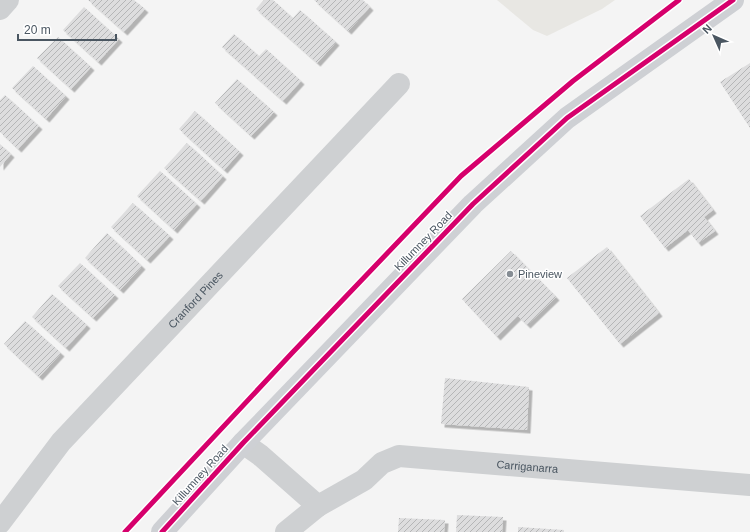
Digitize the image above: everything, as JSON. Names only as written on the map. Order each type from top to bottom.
[{"type":"street","points":[[0,9],[8,0]]},
{"type":"street","name":"Killumney Road","points":[[162,532],[243,443],[460,216],[568,118],[732,0]]},
{"type":"street","name":"Cranford Pines","points":[[0,523],[61,442],[399,84]]},
{"type":"street","points":[[243,443],[260,455],[318,506]]},
{"type":"street","name":"Carriganarra","points":[[286,532],[318,506],[364,480],[382,463],[399,456],[750,485]]},
{"type":"shaded area","points":[[497,0],[615,0],[602,9],[547,36],[533,30]]},
{"type":"building","points":[[88,0],[134,0],[145,9],[124,32]]},
{"type":"building","points":[[264,0],[273,0],[293,18],[300,10],[336,42],[317,63],[256,9]]},
{"type":"building","points":[[314,0],[363,0],[370,7],[348,31]]},
{"type":"building","points":[[84,7],[119,39],[98,62],[63,30]]},
{"type":"building","points":[[234,34],[259,56],[266,49],[301,81],[283,101],[222,47]]},
{"type":"building","points":[[58,37],[91,67],[71,89],[37,58]]},
{"type":"building","points":[[750,63],[750,128],[720,82]]},
{"type":"building","points":[[33,66],[66,96],[46,119],[12,88]]},
{"type":"building","points":[[237,79],[274,112],[251,136],[215,103]]},
{"type":"building","points":[[5,95],[39,126],[18,149],[0,132],[0,100]]},
{"type":"building","points":[[195,111],[240,152],[224,170],[179,129]]},
{"type":"building","points":[[187,143],[223,176],[201,201],[164,168]]},
{"type":"building","points":[[0,144],[11,154],[0,167]]},
{"type":"building","points":[[160,171],[197,204],[174,230],[137,196]]},
{"type":"building","points":[[689,179],[713,210],[704,217],[715,231],[698,243],[688,230],[665,248],[640,216]]},
{"type":"building","points":[[133,203],[170,236],[147,260],[111,227]]},
{"type":"building","points":[[107,233],[142,266],[120,290],[85,258]]},
{"type":"building","points":[[607,247],[659,313],[620,344],[567,278]]},
{"type":"building","name":"Pineview","points":[[511,251],[556,297],[527,325],[518,316],[497,337],[462,299]]},
{"type":"building","points":[[80,263],[115,295],[93,318],[58,286]]},
{"type":"building","points":[[52,294],[87,325],[66,348],[32,317]]},
{"type":"building","points":[[25,321],[61,353],[39,377],[4,344]]},
{"type":"building","points":[[445,378],[529,387],[527,430],[441,424]]},
{"type":"building","points":[[457,515],[503,517],[502,532],[456,532]]},
{"type":"building","points":[[399,518],[445,520],[444,532],[398,532]]},
{"type":"building","points":[[518,527],[564,530],[564,532],[518,532]]},
{"type":"cycle path","points":[[125,532],[292,353],[461,176],[573,81],[679,0]]},
{"type":"cycle path","points":[[162,532],[243,443],[473,204],[567,118],[733,0]]},
{"type":"place","name":"Pineview","points":[[510,274]]}]
